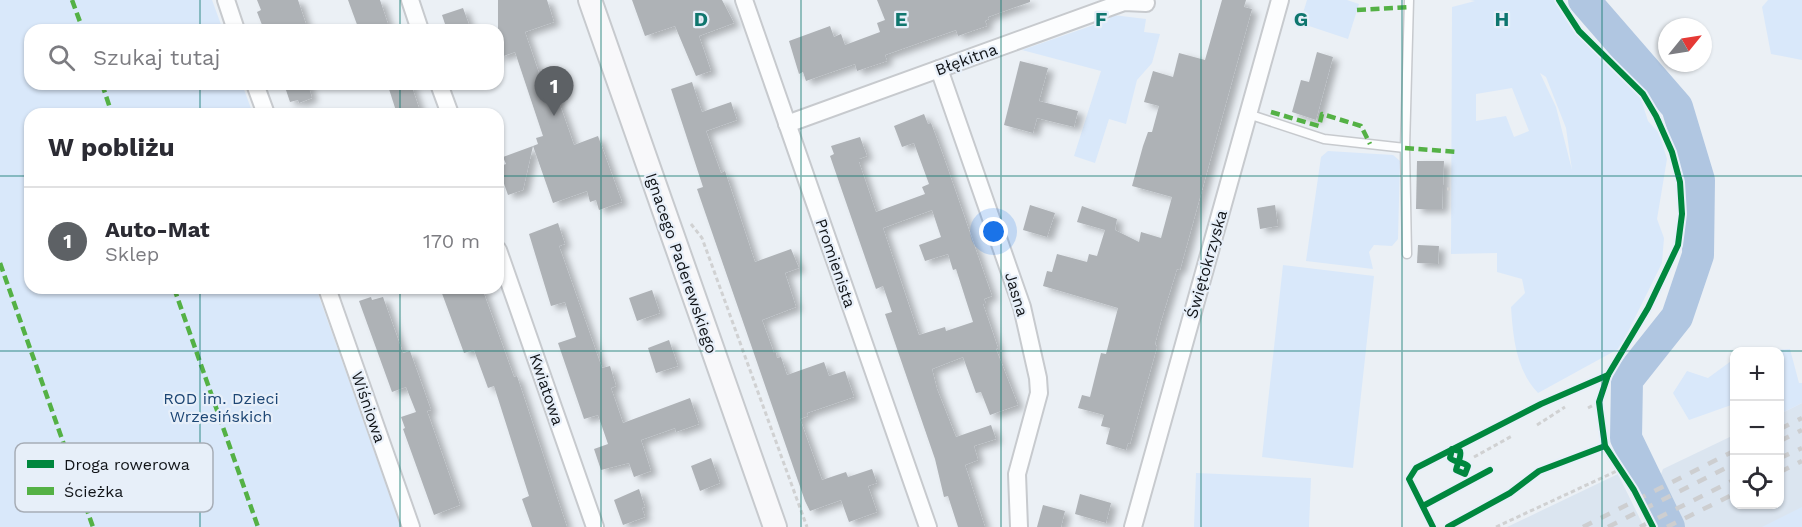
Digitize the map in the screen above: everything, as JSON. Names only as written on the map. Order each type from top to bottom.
[{"type":"street","points":[[226,0],[234,24]]},
{"type":"street","points":[[410,0],[418,24]]},
{"type":"street","name":"Ignacego Paderewskiego","points":[[590,0],[775,527]]},
{"type":"street","name":"Promienista","points":[[744,0],[928,527]]},
{"type":"street","name":"Świętokrzyska","points":[[1133,527],[1280,0]]},
{"type":"street","name":"Błękitna","points":[[787,124],[1124,2],[1146,3]]},
{"type":"street","name":"Jasna","points":[[939,69],[1022,307],[1038,378],[1039,393],[1017,474],[1019,527]]},
{"type":"street","points":[[257,90],[264,108]]},
{"type":"street","points":[[441,90],[448,108]]},
{"type":"street","name":"Kwiatowa","points":[[504,267],[595,527]]},
{"type":"street","name":"Wiśniowa","points":[[329,294],[411,527]]},
{"type":"lane","points":[[1407,254],[1405,148],[1409,0]]},
{"type":"lane","points":[[1248,114],[1324,139],[1405,148]]},
{"type":"path","points":[[690,222],[702,238],[807,527]]},
{"type":"path","points":[[1588,408],[1599,402]]},
{"type":"path","points":[[1537,425],[1545,416],[1565,407]]},
{"type":"path","points":[[1545,416],[1549,429]]},
{"type":"path","points":[[1474,457],[1484,448],[1512,436]]},
{"type":"path","points":[[1484,448],[1491,460]]},
{"type":"path","points":[[1496,527],[1621,470]]},
{"type":"shaded area","points":[[1802,403],[1802,512],[1772,527],[1679,527],[1659,480],[1663,469],[1730,437],[1730,509],[1784,509],[1784,412]]},
{"type":"shaded area","points":[[1618,474],[1644,527],[1507,527]]},
{"type":"green space","name":"ROD im. Dzieci Wrzesińskich","points":[[0,0],[212,0],[221,24],[24,24],[24,90],[244,90],[251,108],[24,108],[24,294],[318,294],[401,527],[0,527]]},
{"type":"green space","points":[[1307,0],[1347,0],[1359,4],[1348,39],[1300,23]]},
{"type":"green space","points":[[1470,0],[1554,0],[1577,33],[1640,96],[1648,121],[1659,133],[1667,159],[1657,219],[1664,238],[1662,263],[1620,348],[1538,393],[1520,364],[1513,330],[1511,307],[1525,293],[1522,279],[1497,272],[1497,253],[1451,254],[1452,7],[1475,1]],"holes":[[[1540,73],[1546,77],[1566,128],[1572,170],[1556,107]],[[1512,88],[1529,131],[1514,137],[1506,116],[1476,121],[1476,94]]]},
{"type":"green space","points":[[1768,0],[1802,0],[1802,60],[1771,54],[1762,7]]},
{"type":"green space","points":[[1113,15],[1146,19],[1144,32],[1160,34],[1152,63],[1137,80],[1126,124],[1109,119],[1095,163],[1074,156],[1101,71],[1022,50],[1108,20]]},
{"type":"green space","points":[[1328,151],[1393,155],[1400,161],[1398,239],[1392,246],[1374,245],[1369,252],[1373,269],[1306,261],[1321,157]]},
{"type":"green space","points":[[1283,265],[1374,276],[1353,468],[1262,457]]},
{"type":"green space","points":[[1784,349],[1790,349],[1799,383],[1802,383],[1802,403],[1784,412],[1784,401]]},
{"type":"green space","points":[[1730,362],[1730,405],[1689,420],[1673,393],[1687,371],[1708,378]]},
{"type":"green space","points":[[1196,473],[1311,478],[1309,527],[1194,527]]},
{"type":"green space","points":[[1802,507],[1802,527],[1762,527]]},
{"type":"building","points":[[257,0],[298,0],[306,24],[262,24],[257,12],[261,10]]},
{"type":"building","points":[[348,0],[380,0],[388,24],[357,24]]},
{"type":"building","points":[[498,0],[547,0],[554,22],[525,32],[543,85],[552,82],[574,145],[598,136],[622,202],[599,210],[596,200],[590,202],[587,191],[553,203],[533,146],[538,144],[536,138],[543,136],[515,52],[504,56],[504,24],[498,24]]},
{"type":"building","points":[[632,0],[722,0],[734,23],[699,36],[711,71],[696,76],[675,26],[645,36]]},
{"type":"building","points":[[877,0],[1030,0],[1030,2],[988,17],[989,19],[985,21],[987,26],[958,36],[956,30],[885,55],[887,61],[857,71],[855,64],[806,81],[803,72],[799,74],[789,41],[830,26],[834,37],[841,34],[845,45],[880,32],[877,23],[885,20]]},
{"type":"building","points":[[1222,0],[1246,0],[1244,7],[1252,9],[1180,270],[1177,269],[1161,321],[1155,344],[1157,347],[1130,444],[1128,443],[1126,450],[1106,444],[1110,428],[1101,426],[1104,415],[1078,408],[1082,395],[1090,397],[1101,353],[1106,354],[1118,308],[1043,286],[1047,271],[1052,272],[1057,254],[1087,262],[1089,254],[1097,256],[1105,230],[1077,222],[1082,206],[1117,219],[1115,230],[1139,242],[1141,232],[1161,238],[1172,197],[1132,186],[1143,146],[1148,132],[1152,132],[1159,106],[1144,102],[1153,71],[1173,77],[1179,53],[1205,60]]},
{"type":"building","points":[[463,8],[469,24],[445,24],[442,15]]},
{"type":"building","points":[[1317,52],[1333,57],[1316,120],[1292,112],[1301,80],[1309,82]]},
{"type":"building","points":[[1020,61],[1048,68],[1039,101],[1078,111],[1074,127],[1037,118],[1033,133],[1004,125]]},
{"type":"building","points":[[692,82],[702,112],[731,102],[737,120],[706,131],[721,173],[725,171],[755,262],[791,249],[799,268],[785,273],[796,307],[762,320],[774,353],[777,358],[781,357],[787,375],[824,362],[829,376],[845,371],[854,397],[807,413],[808,416],[800,419],[822,480],[846,472],[848,477],[872,469],[877,483],[868,486],[877,512],[849,522],[841,500],[810,511],[805,501],[697,189],[703,187],[671,89]]},
{"type":"building","points":[[286,90],[310,90],[312,98],[299,103],[298,100],[290,102]]},
{"type":"building","points":[[389,90],[413,90],[419,108],[395,108]]},
{"type":"building","points":[[924,114],[928,124],[931,123],[992,296],[984,299],[986,304],[983,304],[998,348],[996,349],[1018,405],[990,415],[981,392],[976,393],[963,357],[932,369],[937,389],[956,437],[991,425],[996,439],[974,446],[978,460],[965,465],[985,527],[958,527],[948,496],[944,497],[935,459],[885,314],[892,312],[883,286],[876,289],[830,156],[834,154],[831,146],[860,137],[867,156],[859,159],[859,162],[876,212],[925,194],[922,187],[929,184],[914,143],[902,147],[894,126]],"holes":[[[932,210],[941,237],[919,245],[925,261],[948,254],[953,270],[956,269],[973,322],[946,331],[945,327],[919,335],[883,228]]]},
{"type":"building","points":[[533,146],[523,190],[508,195],[504,184],[504,165],[506,164],[504,157]]},
{"type":"building","points":[[1417,161],[1444,161],[1442,209],[1416,209]]},
{"type":"building","points":[[1030,205],[1055,213],[1047,237],[1023,230]]},
{"type":"building","points":[[1275,205],[1278,226],[1260,229],[1257,208]]},
{"type":"building","points":[[558,223],[565,244],[559,246],[602,368],[610,366],[616,386],[611,388],[623,423],[690,398],[699,424],[676,432],[675,428],[641,440],[651,471],[634,477],[629,463],[601,470],[594,449],[608,444],[598,415],[584,419],[558,343],[576,337],[565,302],[551,306],[529,234]]},
{"type":"building","points":[[1418,245],[1439,246],[1438,264],[1417,263]]},
{"type":"building","points":[[652,290],[660,313],[637,321],[629,298]]},
{"type":"building","points":[[442,294],[484,294],[514,377],[517,376],[567,527],[532,527],[522,499],[529,496],[494,386],[488,388],[474,350],[464,353]]},
{"type":"building","points":[[371,297],[372,300],[383,297],[403,353],[410,351],[431,410],[427,411],[460,505],[434,515],[403,429],[405,428],[401,417],[416,412],[406,387],[392,392],[359,301]]},
{"type":"building","points":[[669,340],[678,366],[656,373],[648,348]]},
{"type":"building","points":[[711,458],[720,483],[700,491],[691,466]]},
{"type":"building","points":[[639,489],[645,507],[642,508],[645,517],[623,525],[614,500]]},
{"type":"building","points":[[1080,494],[1111,503],[1106,523],[1075,514]]},
{"type":"building","points":[[1043,505],[1065,511],[1061,527],[1037,527]]},
{"type":"waterway","points":[[1584,0],[1677,107],[1699,180],[1698,255],[1677,317],[1627,380],[1626,438],[1669,527]]},
{"type":"railway","points":[[1784,427],[1802,418]]},
{"type":"railway","points":[[1784,439],[1802,430]]},
{"type":"railway","points":[[1784,456],[1802,448]]},
{"type":"railway","points":[[1583,527],[1730,453]]},
{"type":"railway","points":[[1784,470],[1802,461]]},
{"type":"railway","points":[[1608,527],[1730,466]]},
{"type":"railway","points":[[1640,527],[1730,482]]},
{"type":"railway","points":[[1667,527],[1730,496]]},
{"type":"marked path","points":[[72,0],[81,24]]},
{"type":"marked path","points":[[1357,10],[1409,7]]},
{"type":"marked path","points":[[104,90],[110,108]]},
{"type":"marked path","points":[[1271,112],[1319,126],[1322,114],[1361,126],[1370,144]]},
{"type":"marked path","points":[[1405,148],[1457,152]]},
{"type":"marked path","points":[[0,263],[63,443]]},
{"type":"marked path","points":[[176,294],[258,527]]},
{"type":"marked path","points":[[88,512],[93,527]]},
{"type":"cycle path","points":[[1559,0],[1579,31],[1643,94],[1672,152],[1680,182],[1682,214],[1678,245],[1648,308],[1608,375],[1599,402],[1605,446],[1634,490],[1653,527]]},
{"type":"cycle path","points":[[1433,527],[1409,479],[1416,468],[1541,404],[1608,375]]},
{"type":"cycle path","points":[[1448,527],[1510,493],[1539,471],[1605,446]]},
{"type":"cycle path","points":[[1452,449],[1450,458],[1454,461],[1456,461],[1459,462],[1461,463],[1463,463],[1468,466],[1465,474],[1456,470],[1457,465],[1458,463],[1459,460],[1460,458],[1460,451],[1452,449]]},
{"type":"cycle path","points":[[1423,506],[1490,470]]},
{"type":"place","name":"Auto-Mat","points":[[554,116]]}]
